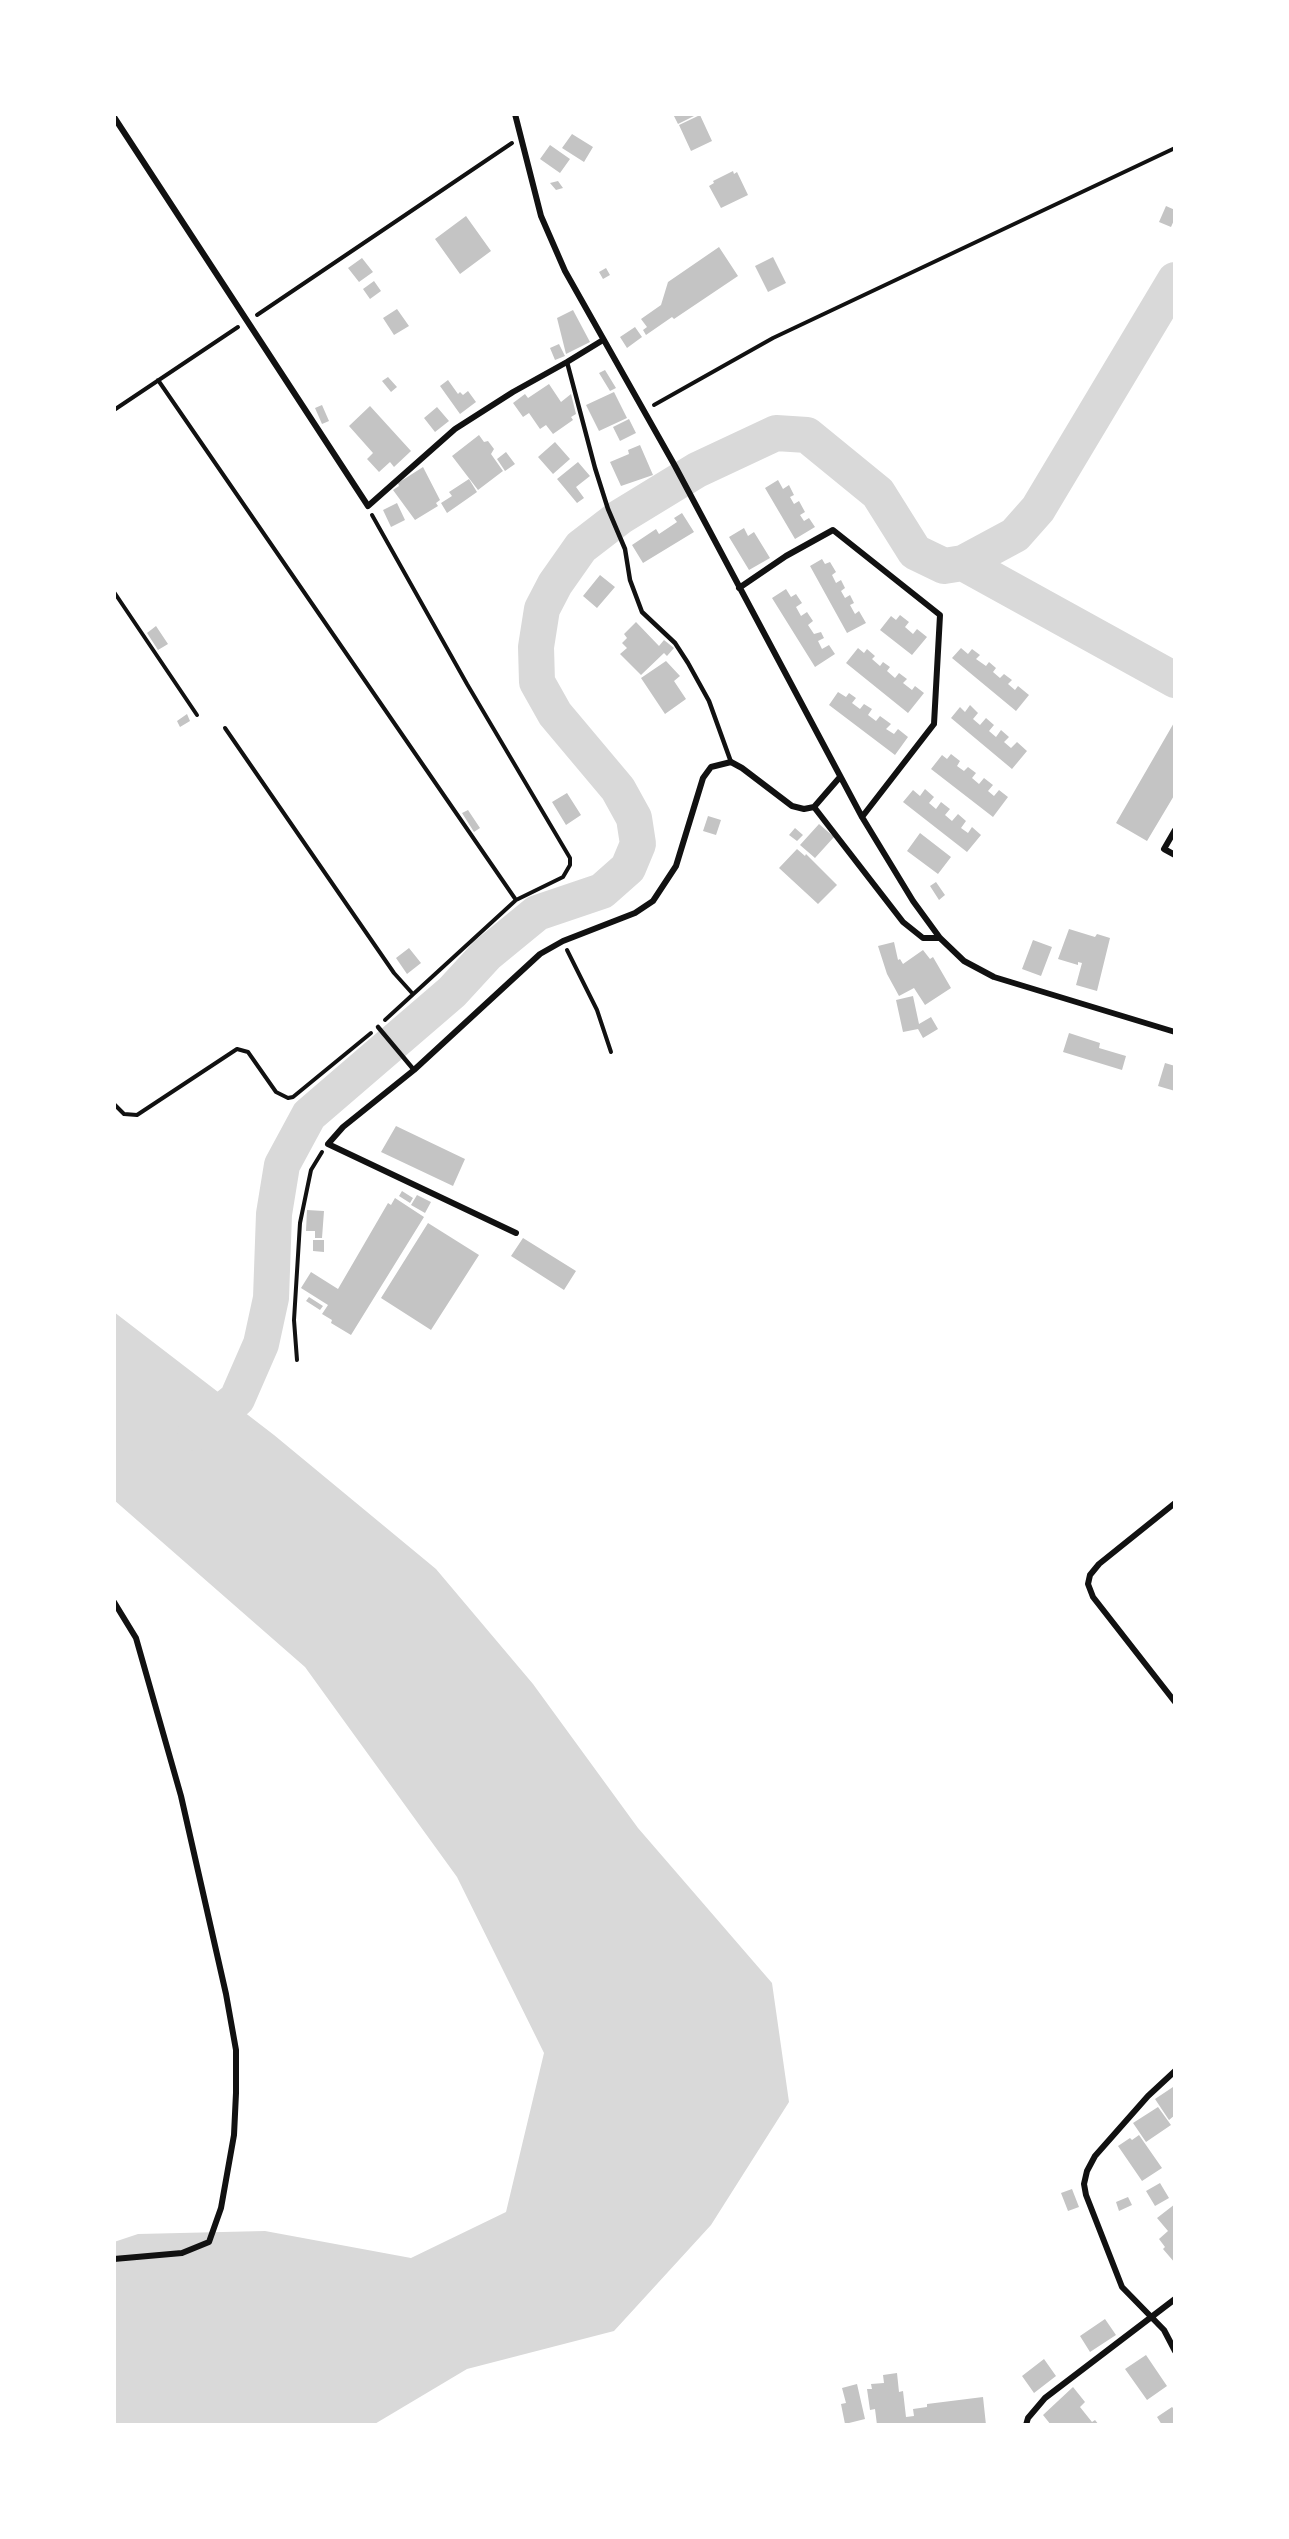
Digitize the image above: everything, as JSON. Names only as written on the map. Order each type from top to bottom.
[{"type":"street","points":[[515,114],[541,216],[565,271],[675,466],[862,817],[913,901],[939,938],[964,961],[994,978],[1174,1030]]},
{"type":"street","points":[[114,117],[368,507],[455,429],[513,392],[603,340]]},
{"type":"street","points":[[739,588],[786,556],[833,530],[940,615],[934,724],[862,817]]},
{"type":"street","points":[[516,1233],[328,1144],[343,1127],[414,1070],[540,954],[563,941],[635,913],[653,901],[676,866],[703,778],[711,767],[731,762],[792,806],[804,809],[814,807],[840,777]]},
{"type":"street","points":[[814,807],[903,922],[923,938],[939,938]]},
{"type":"street","points":[[1175,830],[1164,849],[1175,855]]},
{"type":"street","points":[[1175,1503],[1099,1564],[1090,1575],[1088,1584],[1093,1597],[1175,1702]]},
{"type":"street","points":[[114,1602],[136,1638],[181,1796],[228,2006],[236,2050],[236,2093],[234,2135],[222,2208],[209,2242],[182,2253],[114,2259]]},
{"type":"street","points":[[1175,2071],[1148,2096],[1095,2157],[1087,2171],[1084,2184],[1089,2205],[1122,2287],[1164,2330],[1175,2351]]},
{"type":"street","points":[[1026,2425],[1035,2407],[1045,2398],[1175,2299]]},
{"type":"lane","points":[[567,362],[608,509],[625,549],[630,580],[642,612],[675,643],[688,663],[709,701],[731,762]]},
{"type":"lane","points":[[378,1027],[414,1070]]},
{"type":"path","points":[[114,411],[521,137]]},
{"type":"path","points":[[644,411],[773,338],[1175,148]]},
{"type":"path","points":[[158,380],[516,900]]},
{"type":"path","points":[[114,1104],[129,1116],[142,1113],[237,1049],[248,1052],[276,1092],[288,1098],[293,1097],[378,1027],[412,993],[516,900],[563,877],[570,865],[570,858],[467,684],[368,507]]},
{"type":"path","points":[[114,592],[197,715]]},
{"type":"path","points":[[225,728],[394,973],[412,993]]},
{"type":"path","points":[[563,941],[597,1010],[611,1052]]},
{"type":"path","points":[[297,1360],[294,1320],[300,1223],[311,1170],[328,1144]]},
{"type":"shaded area","points":[[114,1312],[274,1435],[436,1569],[533,1684],[638,1828],[772,1983],[789,2102],[711,2225],[614,2331],[467,2369],[373,2425],[114,2425],[114,2242],[138,2234],[265,2231],[411,2258],[506,2212],[544,2053],[457,1877],[305,1667],[114,1500]]},
{"type":"building","points":[[673,114],[698,114],[678,124]]},
{"type":"building","points":[[700,115],[712,141],[691,151],[679,125]]},
{"type":"building","points":[[572,134],[593,147],[584,162],[562,148]]},
{"type":"building","points":[[550,145],[570,159],[560,173],[540,159]]},
{"type":"building","points":[[733,171],[734,174],[737,172],[748,195],[721,208],[709,186],[714,183],[713,181]]},
{"type":"building","points":[[558,181],[563,188],[556,190],[550,183]]},
{"type":"building","points":[[1166,206],[1175,210],[1175,218],[1171,227],[1159,222]]},
{"type":"building","points":[[466,216],[491,251],[460,274],[435,239]]},
{"type":"building","points":[[719,247],[738,276],[646,335],[643,330],[647,327],[641,319],[661,305],[668,282]]},
{"type":"building","points":[[773,257],[786,283],[768,292],[755,266]]},
{"type":"building","points":[[362,258],[373,272],[359,282],[348,268]]},
{"type":"building","points":[[606,268],[610,275],[603,279],[599,272]]},
{"type":"building","points":[[374,281],[381,291],[370,299],[363,289]]},
{"type":"building","points":[[397,309],[409,326],[394,335],[383,318]]},
{"type":"building","points":[[573,310],[590,342],[566,354],[557,318]]},
{"type":"building","points":[[635,327],[642,337],[627,348],[620,337]]},
{"type":"building","points":[[559,344],[565,356],[555,360],[550,348]]},
{"type":"building","points":[[605,370],[616,388],[610,391],[599,373]]},
{"type":"building","points":[[388,377],[397,387],[391,392],[382,381]]},
{"type":"building","points":[[448,380],[458,394],[460,392],[463,395],[468,391],[476,402],[460,414],[440,386]]},
{"type":"building","points":[[549,384],[561,402],[571,394],[576,414],[571,417],[573,420],[553,434],[546,425],[540,429],[529,413],[523,417],[513,403],[525,394],[528,398]]},
{"type":"building","points":[[614,392],[627,418],[599,431],[586,405]]},
{"type":"building","points":[[322,405],[329,421],[322,424],[315,408]]},
{"type":"building","points":[[370,406],[411,451],[394,467],[390,462],[379,472],[367,459],[373,453],[349,426]]},
{"type":"building","points":[[437,407],[449,421],[435,432],[424,418]]},
{"type":"building","points":[[629,419],[636,433],[620,441],[613,427]]},
{"type":"building","points":[[479,435],[494,449],[491,454],[503,471],[478,490],[452,456]]},
{"type":"building","points":[[555,442],[570,459],[553,474],[538,457]]},
{"type":"building","points":[[640,445],[653,475],[621,486],[610,462],[629,454],[628,450]]},
{"type":"building","points":[[506,452],[515,464],[505,471],[497,459]]},
{"type":"building","points":[[578,462],[590,476],[576,487],[584,498],[577,503],[557,479]]},
{"type":"building","points":[[423,467],[440,500],[436,503],[438,506],[415,520],[393,490],[399,486],[398,483]]},
{"type":"building","points":[[469,479],[477,492],[447,513],[441,503],[452,496],[449,492]]},
{"type":"building","points":[[778,480],[783,489],[789,485],[794,495],[790,497],[794,504],[799,501],[805,512],[800,515],[804,521],[809,518],[815,527],[795,539],[765,488]]},
{"type":"building","points":[[397,503],[405,520],[391,527],[383,510]]},
{"type":"building","points":[[682,513],[694,532],[643,563],[632,545],[656,529],[659,534],[677,522],[674,518]]},
{"type":"building","points":[[744,528],[748,536],[754,532],[770,558],[749,570],[729,537]]},
{"type":"building","points":[[822,559],[825,564],[830,562],[836,572],[832,575],[836,583],[841,580],[845,588],[841,591],[845,598],[850,595],[854,603],[850,605],[855,614],[859,611],[866,623],[847,633],[810,566]]},
{"type":"building","points":[[600,575],[615,587],[597,608],[583,596]]},
{"type":"building","points":[[786,589],[791,597],[796,594],[802,603],[796,607],[801,616],[807,612],[813,621],[808,625],[814,634],[821,632],[824,638],[818,641],[822,649],[829,645],[835,654],[815,667],[772,598]]},
{"type":"building","points":[[900,615],[909,622],[905,627],[913,634],[917,629],[927,637],[912,655],[880,630],[891,616],[896,620]]},
{"type":"building","points":[[636,622],[659,646],[664,640],[674,648],[667,656],[664,653],[641,675],[620,654],[627,648],[622,643],[627,638],[624,634]]},
{"type":"building","points":[[156,626],[168,644],[158,650],[147,633]]},
{"type":"building","points":[[858,648],[864,653],[867,649],[875,656],[872,659],[880,666],[883,662],[890,667],[887,671],[895,678],[899,673],[907,679],[903,683],[912,690],[915,686],[924,693],[908,713],[846,663]]},
{"type":"building","points":[[961,648],[968,654],[972,649],[980,655],[976,659],[986,666],[989,662],[996,668],[993,672],[1000,678],[1004,674],[1012,680],[1008,684],[1015,690],[1018,686],[1029,695],[1016,711],[952,658]]},
{"type":"building","points":[[666,661],[680,676],[674,681],[686,699],[665,714],[641,678]]},
{"type":"building","points":[[838,692],[846,697],[849,693],[856,698],[852,703],[860,709],[864,704],[872,709],[868,715],[876,721],[880,716],[891,724],[886,729],[894,734],[898,729],[908,737],[895,755],[829,705]]},
{"type":"building","points":[[970,705],[978,713],[973,719],[980,725],[986,718],[994,725],[989,731],[996,737],[1001,730],[1009,737],[1004,742],[1011,748],[1017,742],[1027,751],[1012,769],[951,718],[960,707],[965,712]]},
{"type":"building","points":[[187,714],[190,721],[180,727],[177,721]]},
{"type":"building","points":[[1175,721],[1175,794],[1147,841],[1116,823]]},
{"type":"building","points":[[951,754],[960,761],[957,766],[964,771],[968,767],[976,773],[972,778],[979,784],[984,778],[993,785],[988,791],[994,796],[999,790],[1008,797],[993,817],[931,769],[942,755],[947,759]]},
{"type":"building","points":[[925,789],[934,797],[929,803],[936,809],[941,802],[950,809],[945,815],[952,821],[958,814],[966,821],[961,828],[968,833],[972,827],[981,835],[967,852],[903,802],[913,790],[920,796]]},
{"type":"building","points":[[567,793],[581,815],[566,825],[552,802]]},
{"type":"building","points":[[468,810],[480,828],[474,832],[462,813]]},
{"type":"building","points":[[708,816],[721,820],[716,835],[703,831]]},
{"type":"building","points":[[819,824],[834,837],[815,858],[800,845]]},
{"type":"building","points":[[795,828],[803,835],[797,841],[789,835]]},
{"type":"building","points":[[920,833],[951,857],[938,874],[907,851]]},
{"type":"building","points":[[797,849],[805,856],[806,854],[837,885],[818,904],[779,868]]},
{"type":"building","points":[[936,882],[945,895],[939,900],[930,886]]},
{"type":"building","points":[[1069,929],[1095,937],[1097,934],[1110,938],[1097,991],[1076,985],[1082,963],[1078,962],[1078,965],[1058,959]]},
{"type":"building","points":[[1033,940],[1052,947],[1041,976],[1022,969]]},
{"type":"building","points":[[894,942],[898,960],[900,959],[903,964],[923,950],[930,959],[933,957],[951,988],[925,1005],[914,988],[899,996],[887,974],[878,946]]},
{"type":"building","points":[[409,948],[421,963],[407,974],[396,958]]},
{"type":"building","points":[[913,996],[919,1024],[931,1017],[938,1029],[923,1038],[918,1029],[903,1032],[896,1000]]},
{"type":"building","points":[[1069,1033],[1100,1043],[1099,1048],[1126,1056],[1122,1070],[1063,1052]]},
{"type":"building","points":[[1165,1063],[1175,1066],[1175,1091],[1158,1086]]},
{"type":"building","points":[[396,1126],[465,1159],[453,1186],[381,1152]]},
{"type":"building","points":[[402,1191],[413,1198],[410,1203],[399,1196]]},
{"type":"building","points":[[417,1195],[431,1202],[425,1213],[411,1205]]},
{"type":"building","points":[[395,1198],[424,1217],[351,1335],[331,1323],[332,1320],[322,1314],[328,1305],[301,1288],[311,1272],[338,1289],[388,1203],[391,1205]]},
{"type":"building","points":[[307,1210],[324,1211],[322,1238],[315,1238],[315,1231],[306,1231]]},
{"type":"building","points":[[428,1223],[479,1255],[431,1330],[381,1298]]},
{"type":"building","points":[[523,1238],[576,1271],[564,1290],[511,1256]]},
{"type":"building","points":[[313,1240],[324,1240],[324,1252],[313,1251]]},
{"type":"building","points":[[309,1297],[323,1306],[320,1310],[306,1301]]},
{"type":"building","points":[[1173,2087],[1175,2115],[1169,2120],[1155,2099]]},
{"type":"building","points":[[1158,2107],[1171,2125],[1146,2142],[1133,2123]]},
{"type":"building","points":[[1139,2135],[1162,2168],[1142,2181],[1118,2146]]},
{"type":"building","points":[[1160,2183],[1169,2198],[1155,2206],[1146,2191]]},
{"type":"building","points":[[1072,2189],[1079,2207],[1068,2211],[1061,2193]]},
{"type":"building","points":[[1128,2197],[1132,2205],[1119,2211],[1116,2202]]},
{"type":"building","points":[[1175,2204],[1175,2263],[1163,2249],[1165,2247],[1159,2239],[1168,2231],[1157,2218]]},
{"type":"building","points":[[1105,2319],[1116,2335],[1090,2352],[1080,2336]]},
{"type":"building","points":[[1146,2355],[1167,2386],[1147,2400],[1125,2369]]},
{"type":"building","points":[[1044,2359],[1056,2376],[1034,2393],[1022,2376]]},
{"type":"building","points":[[897,2373],[899,2392],[903,2391],[906,2417],[914,2416],[913,2409],[927,2407],[927,2404],[983,2397],[986,2425],[877,2425],[875,2409],[870,2410],[867,2389],[872,2389],[871,2384],[884,2383],[883,2375]]},
{"type":"building","points":[[857,2384],[865,2419],[845,2424],[841,2404],[846,2403],[842,2388]]},
{"type":"building","points":[[1073,2387],[1085,2402],[1080,2407],[1092,2422],[1095,2420],[1099,2425],[1051,2425],[1043,2415]]},
{"type":"building","points":[[1172,2407],[1175,2410],[1175,2425],[1162,2425],[1157,2417]]},
{"type":"waterway","points":[[195,1433],[237,1399],[261,1344],[271,1298],[274,1214],[282,1165],[309,1115],[452,992],[487,954],[537,913],[602,891],[628,868],[638,844],[634,818],[618,789],[555,714],[537,682],[536,647],[542,609],[555,584],[581,547],[620,517],[697,470],[776,433],[807,435],[878,493],[915,552],[944,566],[963,563],[1015,535],[1038,509],[1175,280]]},
{"type":"waterway","points":[[963,563],[1175,680]]}]
